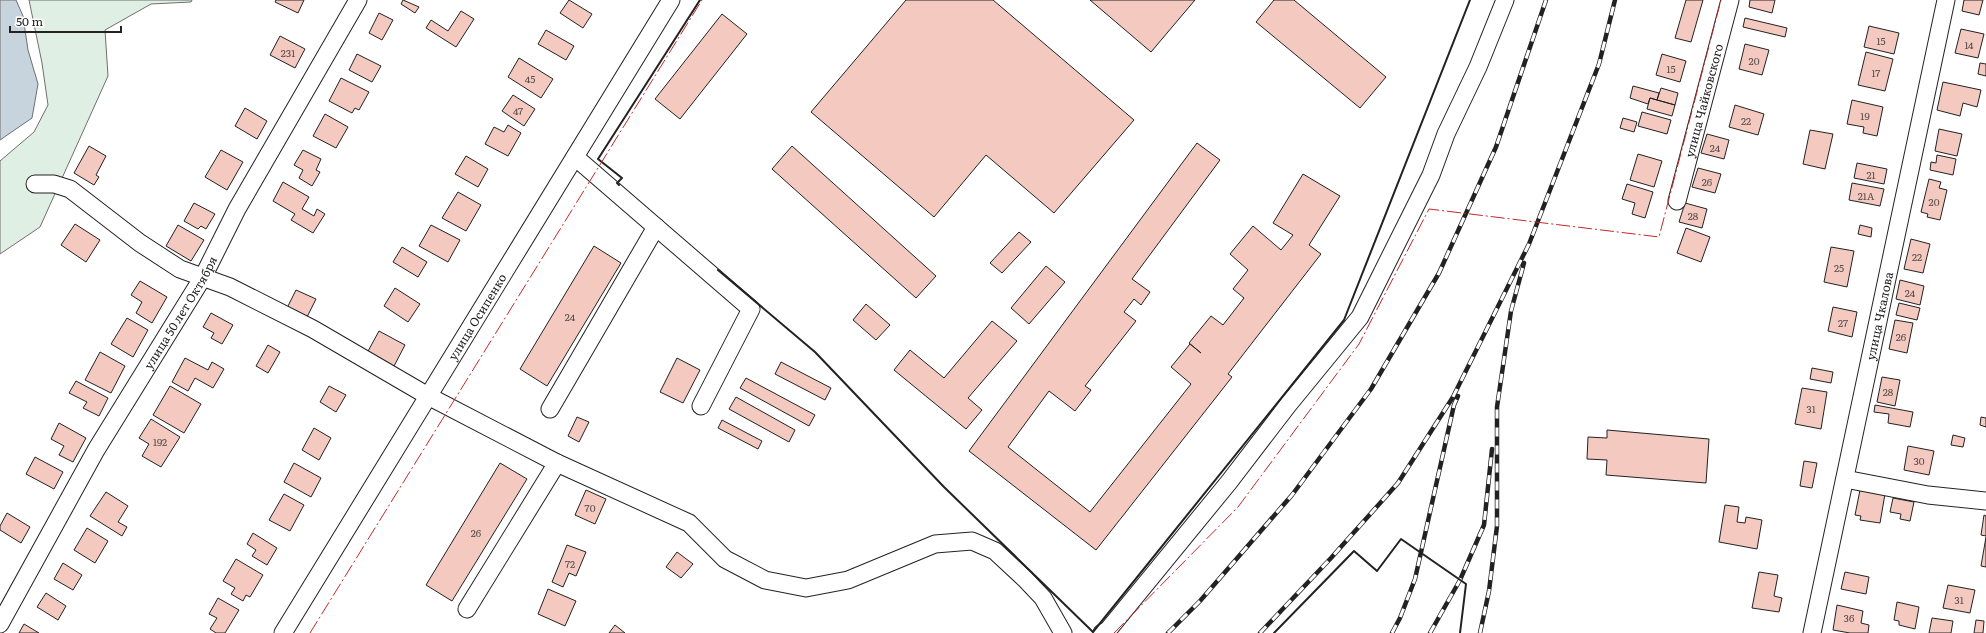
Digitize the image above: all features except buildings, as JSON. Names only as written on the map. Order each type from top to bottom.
[{"type":"street","name":"улица 50 лет Октября","points":[[0,624],[96,450],[203,277],[238,209],[358,0]]},
{"type":"street","name":"улица Осипенко","points":[[283,633],[671,0]]},
{"type":"street","points":[[1102,633],[1108,630],[1229,482],[1288,405],[1360,317],[1431,175],[1446,134],[1478,67],[1505,0]]},
{"type":"street","name":"улица Чайковского","points":[[1677,201],[1730,0]]},
{"type":"street","name":"улица Чкалова","points":[[1812,633],[1946,0]]},
{"type":"street","points":[[575,157],[751,309],[701,406]]},
{"type":"street","points":[[35,184],[54,184],[70,189],[140,243],[180,269],[230,287],[312,329],[428,396],[557,463],[689,523],[725,559],[766,580],[806,588],[848,580],[935,544],[972,541],[995,551],[1025,579],[1043,598],[1063,633]]},
{"type":"street","points":[[550,409],[656,227]]},
{"type":"street","points":[[467,609],[557,463]]},
{"type":"street","points":[[1845,479],[1928,495],[1986,501]]},
{"type":"green space","points":[[29,0],[192,0],[191,2],[151,4],[105,30],[108,76],[40,227],[0,254],[0,161],[34,132],[48,105],[42,63]]},
{"type":"shaded area","points":[[0,0],[16,0],[23,16],[28,50],[38,84],[32,118],[0,140]]},
{"type":"railway","points":[[1168,633],[1200,601],[1292,495],[1371,389],[1439,273],[1496,147],[1546,0]]},
{"type":"railway","points":[[1260,633],[1331,558],[1398,483],[1453,397],[1529,244],[1599,64],[1615,0]]},
{"type":"railway","points":[[1480,633],[1489,591],[1497,526],[1497,407],[1511,311],[1524,263]]},
{"type":"railway","points":[[1392,633],[1400,618],[1415,579],[1454,405],[1458,396]]},
{"type":"railway","points":[[1430,633],[1460,580],[1484,525],[1492,449]]},
{"type":"wall","points":[[619,185],[617,183],[622,178],[598,159],[700,0]]},
{"type":"wall","points":[[718,270],[815,352],[944,487],[1093,632],[1344,320],[1470,0]]},
{"type":"wall","points":[[1274,633],[1354,551],[1377,571],[1401,539],[1466,584],[1460,633]]},
{"type":"power","points":[[310,633],[702,0]]},
{"type":"power","points":[[1114,633],[1238,507],[1359,344],[1429,209],[1659,237],[1721,0]]}]
